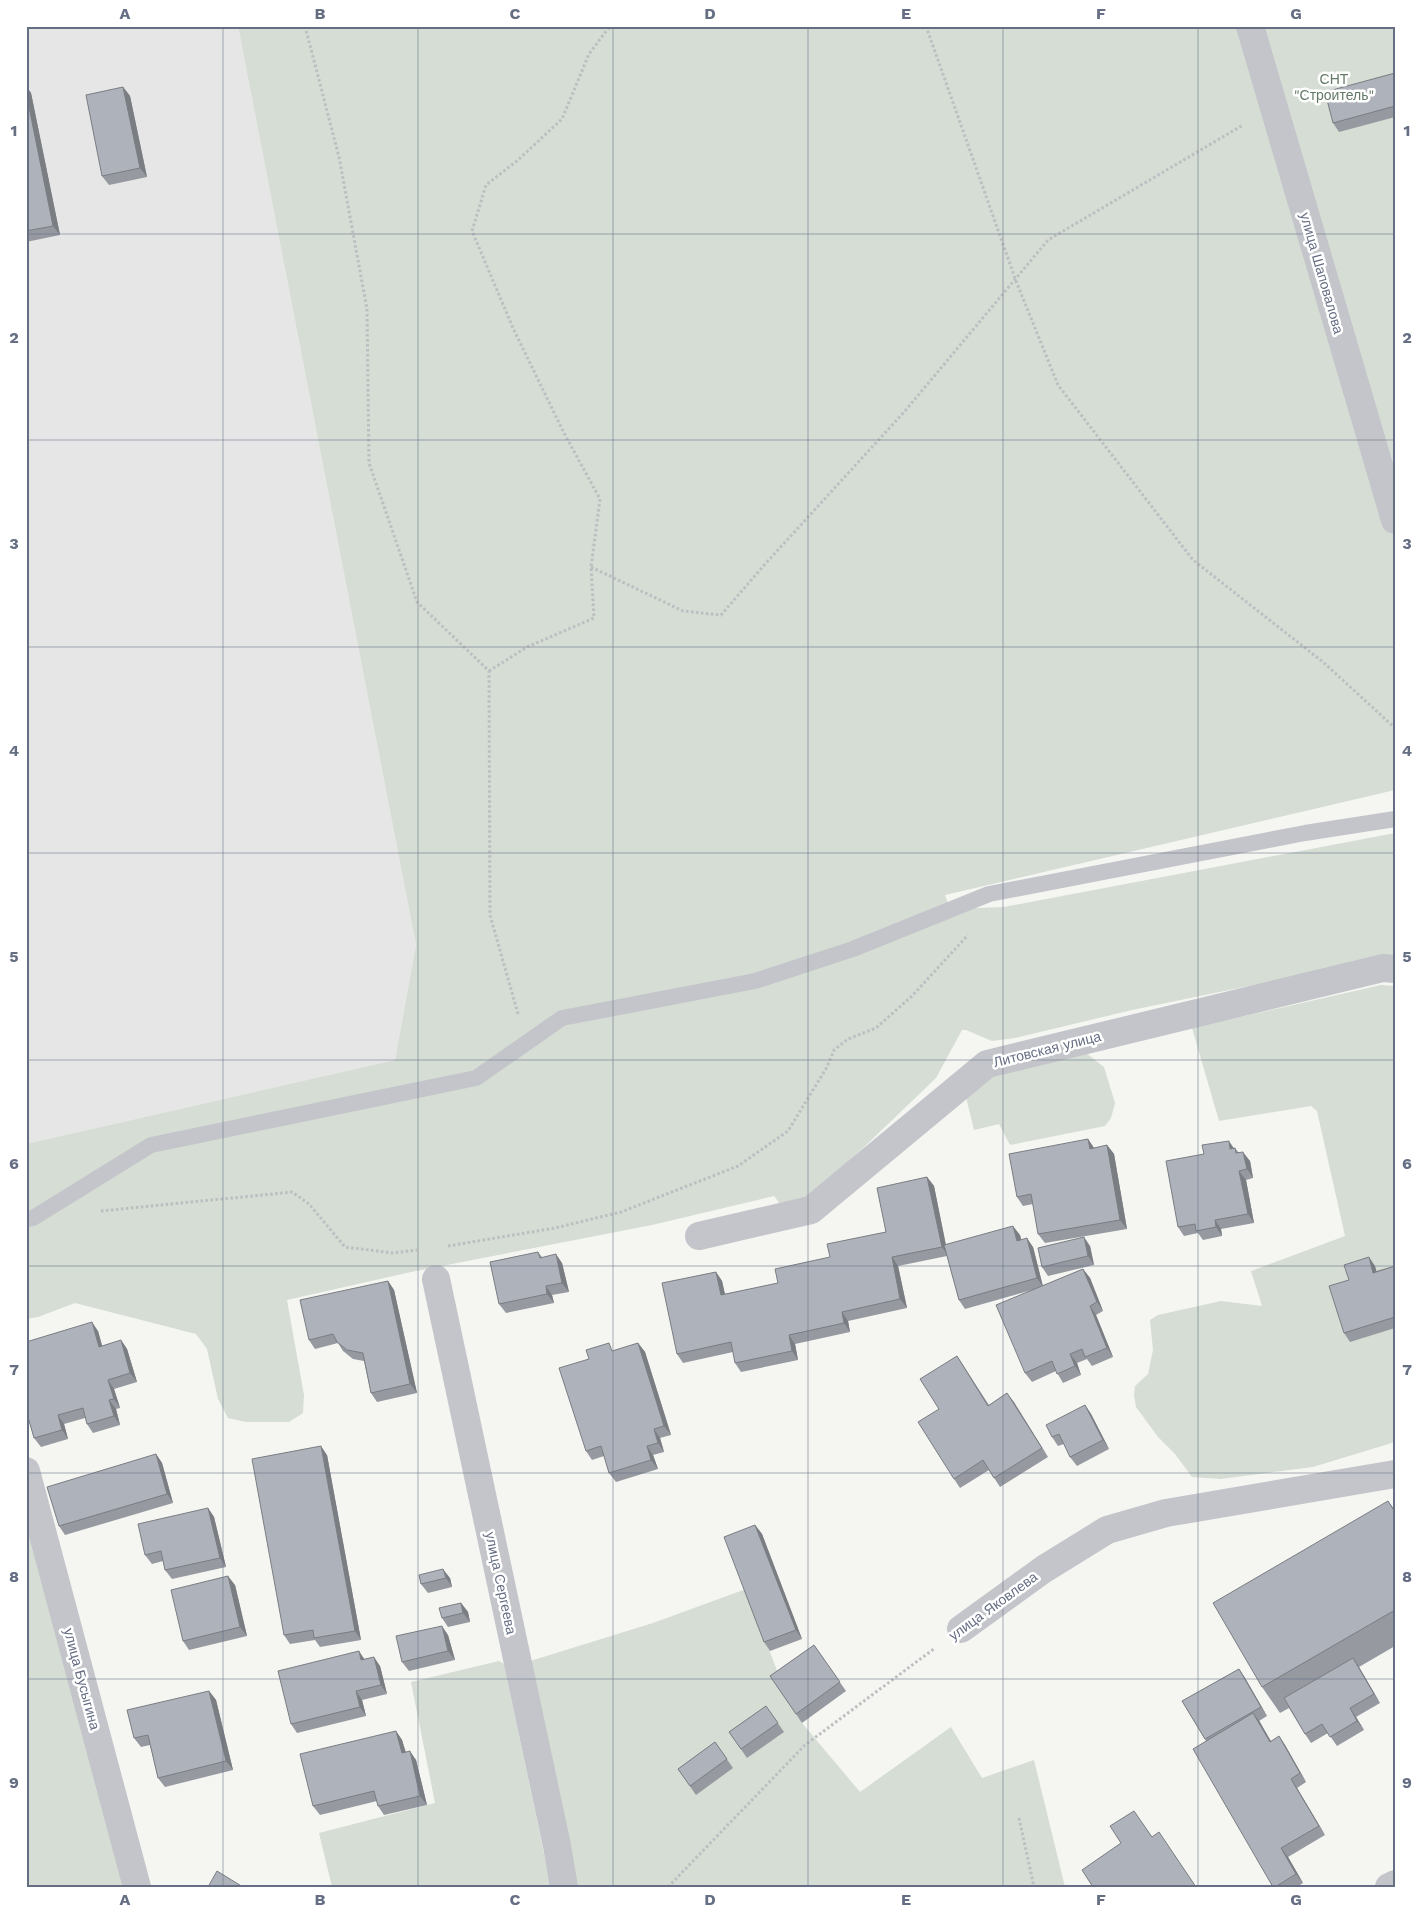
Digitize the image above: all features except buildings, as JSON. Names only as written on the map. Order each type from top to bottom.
[{"type":"street","name":"улица Шаповалова","points":[[1250,26],[1395,520]]},
{"type":"street","name":"Литовская улица","points":[[699,1236],[811,1210],[987,1064],[1389,968]]},
{"type":"street","name":"улица Сергеева","points":[[436,1279],[557,1846],[564,1887]]},
{"type":"street","name":"улица Бусыгина","points":[[26,1471],[137,1887]]},
{"type":"street","name":"улица Яковлева","points":[[961,1629],[1044,1569],[1107,1530],[1166,1513],[1395,1474]]},
{"type":"street","points":[[1389,1887],[1395,1884]]},
{"type":"lane","points":[[26,1219],[33,1218],[151,1145],[476,1078],[562,1018],[755,981],[853,949],[989,894],[1305,833],[1395,820]]},
{"type":"path","points":[[306,26],[340,157],[367,309],[369,463],[417,602],[489,671],[490,915],[526,1042]]},
{"type":"path","points":[[489,671],[528,647],[594,618],[591,567],[600,499],[564,433],[513,328],[472,231],[486,185],[518,160],[562,119],[589,54],[610,26]]},
{"type":"path","points":[[926,26],[1016,281],[1058,385],[1193,560],[1323,662],[1395,728]]},
{"type":"path","points":[[591,567],[683,610],[721,615],[905,411],[1016,281],[1048,240],[1273,107]]},
{"type":"path","points":[[444,1246],[546,1230],[621,1212],[738,1166],[788,1131],[827,1067],[834,1050],[848,1039],[876,1028],[912,996],[979,924],[989,894]]},
{"type":"path","points":[[100,1211],[292,1192],[309,1204],[345,1247],[393,1253],[425,1249]]},
{"type":"path","name":"улица Яковлева","points":[[668,1887],[805,1745],[961,1629]]},
{"type":"path","points":[[1019,1818],[1034,1887]]},
{"type":"shaded area","points":[[26,26],[238,26],[416,945],[395,1060],[26,1144]]},
{"type":"green space","points":[[238,26],[1251,26],[1395,528],[1395,790],[945,895],[950,909],[1004,907],[1395,833],[1395,956],[1132,1010],[1015,1038],[992,1041],[962,1030],[936,1078],[813,1196],[780,1204],[774,1196],[652,1225],[411,1272],[287,1300],[304,1395],[303,1413],[289,1422],[246,1422],[228,1418],[218,1399],[207,1349],[196,1334],[75,1303],[38,1317],[26,1319],[26,1144],[395,1060],[416,945]]},
{"type":"green space","name":"СНТ \"Строитель\"","points":[[1254,26],[1395,26],[1395,525]]},
{"type":"green space","points":[[1381,985],[1395,986],[1395,1442],[1313,1467],[1221,1479],[1192,1477],[1175,1454],[1158,1437],[1136,1407],[1135,1386],[1148,1374],[1153,1350],[1150,1320],[1158,1315],[1221,1301],[1262,1306],[1251,1271],[1345,1236],[1317,1111],[1311,1106],[1219,1121],[1192,1028]]},
{"type":"green space","points":[[1086,1053],[1104,1067],[1115,1103],[1111,1118],[1105,1126],[1010,1145],[999,1124],[974,1130],[966,1097],[991,1077]]},
{"type":"green space","points":[[26,1471],[137,1887],[26,1887]]},
{"type":"green space","points":[[746,1589],[781,1681],[776,1685],[802,1723],[860,1792],[951,1727],[982,1778],[1034,1760],[1065,1887],[571,1887],[527,1662],[653,1623]]},
{"type":"green space","points":[[499,1661],[504,1664],[551,1887],[332,1887],[319,1833],[435,1803],[411,1682]]}]
